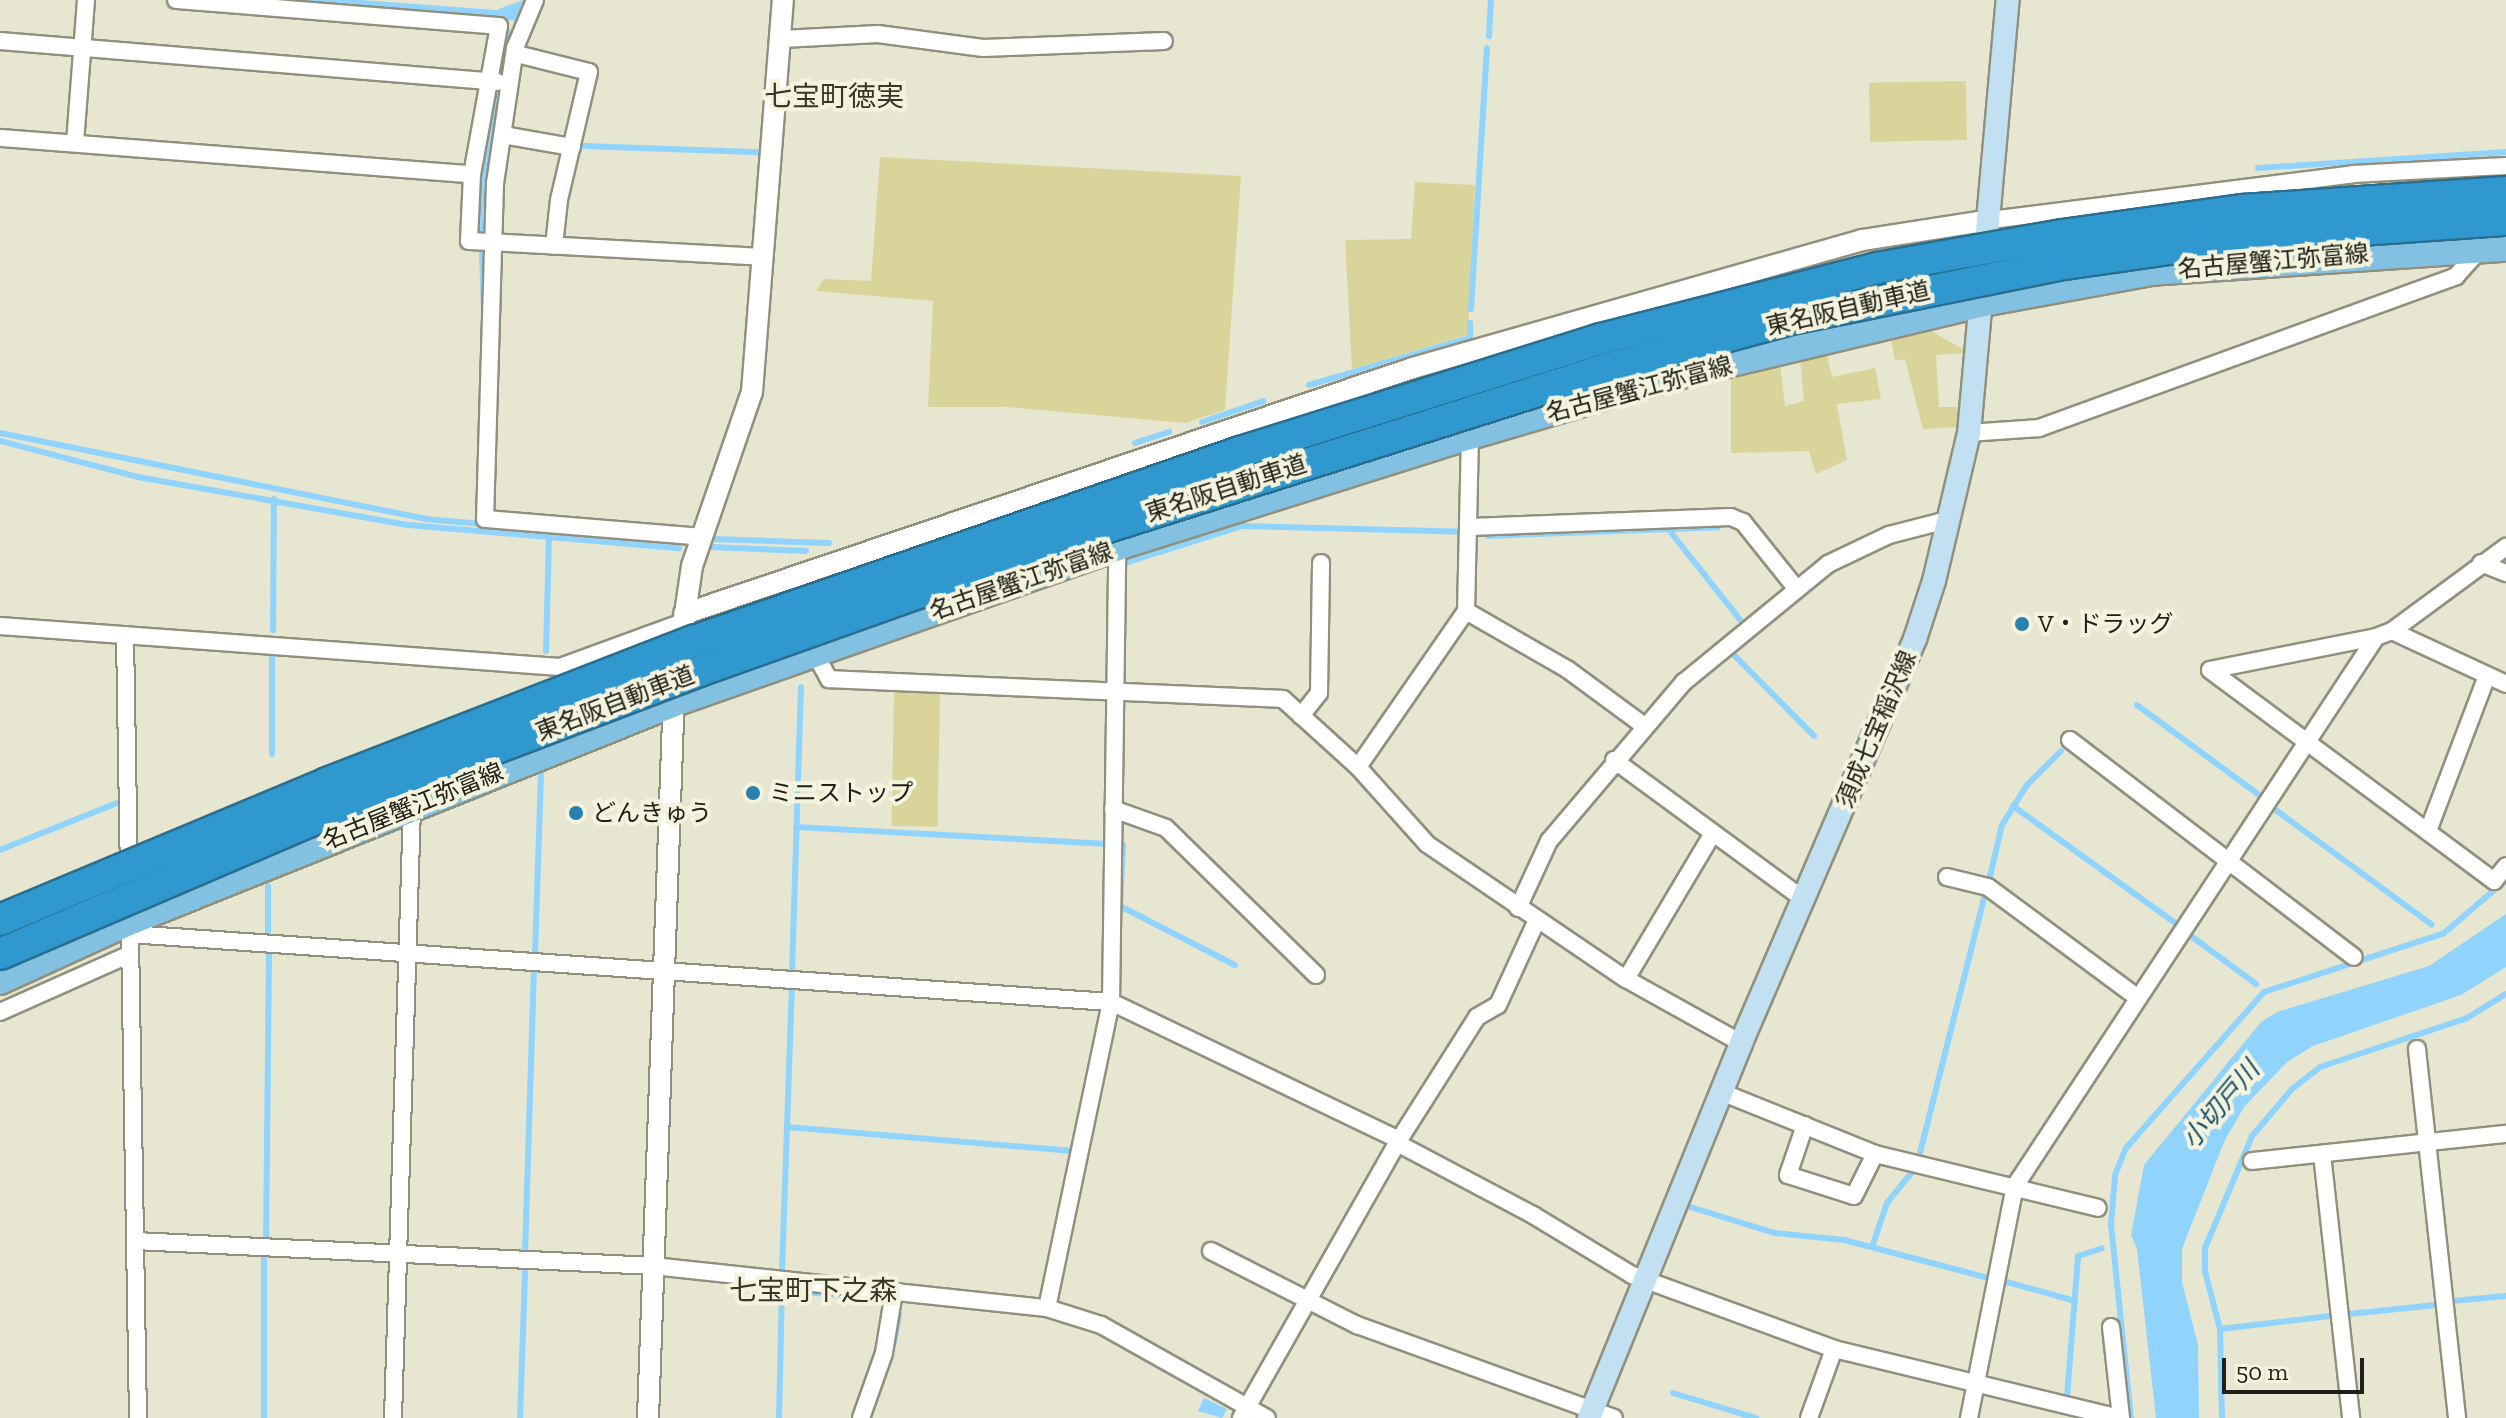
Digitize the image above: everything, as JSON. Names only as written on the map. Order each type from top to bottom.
[{"type":"highway","name":"東名阪自動車道","points":[[0,920],[327,783],[694,641],[1240,452],[1601,339],[1877,268],[2062,235],[2243,210],[2506,192]]},
{"type":"highway","name":"東名阪自動車道","points":[[0,954],[360,800],[714,665],[1085,534],[1610,368],[1791,319],[2065,264],[2246,238],[2506,220]]},
{"type":"main road","name":"須成七宝稲沢線","points":[[1591,1413],[1741,1043],[1915,639],[1951,519],[1969,433],[1991,220],[2008,0]]},
{"type":"main road","name":"名古屋蟹江弥富線","points":[[0,981],[412,806],[814,652],[1117,547],[1660,380],[1982,303],[2151,272],[2493,248]]},
{"type":"street","points":[[75,143],[86,0]]},
{"type":"street","points":[[176,0],[520,27]]},
{"type":"street","points":[[535,0],[520,27],[490,242],[485,519],[703,537]]},
{"type":"street","points":[[648,1418],[672,704],[684,618],[703,537],[746,420],[764,257],[783,0]]},
{"type":"street","points":[[499,26],[472,174],[469,241],[764,257]]},
{"type":"street","points":[[782,39],[878,34],[983,48],[1164,41]]},
{"type":"street","points":[[0,41],[512,84]]},
{"type":"street","points":[[517,54],[589,72],[554,246]]},
{"type":"street","points":[[503,135],[572,147]]},
{"type":"street","points":[[0,138],[472,174]]},
{"type":"street","points":[[0,626],[560,667],[684,618],[1425,364],[1862,240],[1991,220],[2353,174],[2506,166]]},
{"type":"street","points":[[1969,433],[2039,428],[2456,276],[2493,248]]},
{"type":"street","points":[[1358,767],[1466,611],[1470,436]]},
{"type":"street","points":[[1470,527],[1731,517],[1743,522],[1795,587]]},
{"type":"street","points":[[1518,908],[1549,841],[1643,725],[1795,587],[1828,564],[1889,535],[1951,519]]},
{"type":"street","points":[[1047,1308],[1111,1002],[1117,547]]},
{"type":"street","points":[[1969,1418],[2015,1186],[2307,740],[2384,634],[2506,547]]},
{"type":"street","points":[[1301,716],[1319,693],[1321,563]]},
{"type":"street","points":[[2481,563],[2506,573]]},
{"type":"street","points":[[1466,611],[1567,669],[1643,725]]},
{"type":"street","points":[[2506,684],[2384,634],[2210,670],[2494,881],[2506,866]]},
{"type":"street","points":[[125,635],[138,1418]]},
{"type":"street","points":[[814,652],[829,679],[1114,689],[1175,698],[1283,699],[1358,767],[1427,844],[1626,979],[1741,1043]]},
{"type":"street","points":[[2428,831],[2487,676]]},
{"type":"street","points":[[2070,740],[2354,957]]},
{"type":"street","points":[[1614,760],[1803,899]]},
{"type":"street","points":[[393,1418],[412,806]]},
{"type":"street","points":[[1113,809],[1166,828],[1316,975]]},
{"type":"street","points":[[1626,979],[1713,833]]},
{"type":"street","points":[[1947,877],[1988,887],[2138,998]]},
{"type":"street","points":[[1244,1413],[1398,1141],[1477,1017],[1498,1005],[1537,920]]},
{"type":"street","points":[[130,928],[407,953],[1111,1002],[1398,1141],[1644,1280],[1834,1349],[2121,1418],[2111,1327]]},
{"type":"street","points":[[0,1012],[130,954]]},
{"type":"street","points":[[2417,1049],[2457,1418]]},
{"type":"street","points":[[1721,1092],[1875,1154],[2098,1208]]},
{"type":"street","points":[[1805,1125],[1788,1175],[1854,1196],[1875,1154]]},
{"type":"street","points":[[2252,1161],[2506,1134]]},
{"type":"street","points":[[2322,1154],[2351,1418]]},
{"type":"street","points":[[135,1241],[653,1266],[1047,1308],[1101,1325],[1244,1413],[1267,1418]]},
{"type":"street","points":[[1211,1251],[1383,1335],[1591,1413],[1614,1418]]},
{"type":"street","points":[[861,1418],[884,1353],[894,1292]]},
{"type":"street","points":[[1809,1418],[1834,1349]]},
{"type":"shaded area","points":[[1966,81],[1967,140],[1870,142],[1869,83]]},
{"type":"shaded area","points":[[880,157],[1241,176],[1225,410],[1185,423],[1007,407],[928,407],[933,301],[816,291],[824,279],[871,281]]},
{"type":"shaded area","points":[[1415,182],[1475,185],[1468,335],[1352,369],[1345,240],[1411,239]]},
{"type":"shaded area","points":[[1930,330],[1969,353],[1936,355],[1939,407],[1962,407],[1959,427],[1923,429],[1905,359],[1895,361],[1891,338]]},
{"type":"shaded area","points":[[1826,351],[1832,377],[1875,368],[1881,399],[1837,404],[1847,460],[1816,474],[1809,451],[1731,453],[1731,375],[1780,363],[1785,406],[1804,401],[1800,358]]},
{"type":"shaded area","points":[[894,689],[940,690],[938,827],[892,826]]},
{"type":"water","points":[[250,0],[362,0],[496,10],[523,0],[516,21]]},
{"type":"water","name":"小切戸川","points":[[2506,914],[2506,967],[2461,995],[2313,1046],[2287,1062],[2244,1107],[2224,1142],[2182,1249],[2182,1282],[2198,1345],[2199,1418],[2156,1418],[2137,1249],[2131,1235],[2144,1165],[2261,1022],[2277,1012],[2429,966]]},
{"type":"water","points":[[1204,1398],[1227,1409],[1222,1418],[1198,1411]]},
{"type":"waterway","points":[[1489,36],[1491,0]]},
{"type":"waterway","points":[[503,67],[509,33]]},
{"type":"waterway","points":[[1471,309],[1487,48]]},
{"type":"waterway","points":[[482,230],[483,181],[498,97]]},
{"type":"waterway","points":[[584,146],[760,152]]},
{"type":"waterway","points":[[2258,168],[2506,152]]},
{"type":"waterway","points":[[482,253],[484,309]]},
{"type":"waterway","points":[[1309,385],[1470,338],[1470,323]]},
{"type":"waterway","points":[[1202,422],[1264,401]]},
{"type":"waterway","points":[[1135,443],[1169,432]]},
{"type":"waterway","points":[[0,433],[425,519],[482,524],[495,531],[636,539]]},
{"type":"waterway","points":[[0,441],[138,477],[408,525],[679,548]]},
{"type":"waterway","points":[[273,630],[274,499]]},
{"type":"waterway","points":[[1125,563],[1242,526],[1464,532]]},
{"type":"waterway","points":[[1488,536],[1718,527]]},
{"type":"waterway","points":[[1669,530],[1741,621]]},
{"type":"waterway","points":[[713,539],[829,543]]},
{"type":"waterway","points":[[546,651],[549,540]]},
{"type":"waterway","points":[[711,547],[806,551]]},
{"type":"waterway","points":[[1731,652],[1814,736]]},
{"type":"waterway","points":[[272,655],[272,754]]},
{"type":"waterway","points":[[792,972],[801,687]]},
{"type":"waterway","points":[[2137,705],[2259,795]]},
{"type":"waterway","points":[[1990,876],[2002,825],[2027,785],[2061,751]]},
{"type":"waterway","points":[[535,954],[541,773]]},
{"type":"waterway","points":[[0,850],[117,803]]},
{"type":"waterway","points":[[2013,806],[2175,923]]},
{"type":"waterway","points":[[2277,811],[2432,925]]},
{"type":"waterway","points":[[796,827],[1105,844]]},
{"type":"waterway","points":[[1123,845],[1120,906],[1235,965]]},
{"type":"waterway","points":[[2131,1418],[2111,1225],[2115,1175],[2126,1148],[2264,992],[2444,933],[2506,880]]},
{"type":"waterway","points":[[268,886],[268,937]]},
{"type":"waterway","points":[[1920,1153],[1984,898]]},
{"type":"waterway","points":[[2191,936],[2256,984]]},
{"type":"waterway","points":[[266,1241],[269,949]]},
{"type":"waterway","points":[[525,1254],[534,967]]},
{"type":"waterway","points":[[782,1270],[792,988]]},
{"type":"waterway","points":[[2222,1418],[2220,1329],[2205,1271],[2205,1248],[2252,1136],[2292,1089],[2320,1067],[2467,1018],[2506,994]]},
{"type":"waterway","points":[[787,1127],[1071,1151]]},
{"type":"waterway","points":[[1872,1247],[1887,1203],[1913,1171]]},
{"type":"waterway","points":[[1687,1206],[1775,1233],[1844,1240],[1985,1277]]},
{"type":"waterway","points":[[2067,1397],[2078,1256],[2102,1248]]},
{"type":"waterway","points":[[264,1255],[264,1418]]},
{"type":"waterway","points":[[520,1418],[525,1272]]},
{"type":"waterway","points":[[2007,1282],[2075,1301]]},
{"type":"waterway","points":[[779,1418],[782,1288]]},
{"type":"waterway","points":[[782,1290],[871,1298]]},
{"type":"waterway","points":[[2452,1301],[2506,1296]]},
{"type":"waterway","points":[[2349,1314],[2436,1305]]},
{"type":"waterway","points":[[894,1343],[899,1314]]},
{"type":"waterway","points":[[2220,1329],[2330,1316]]},
{"type":"waterway","points":[[1673,1393],[1756,1418]]},
{"type":"place","name":"V・ドラッグ","points":[[2022,624]]},
{"type":"place","name":"ミニストップ","points":[[753,793]]},
{"type":"place","name":"どんきゅう","points":[[576,813]]},
{"type":"district","name":"七宝町徳実","points":[[834,97]]},
{"type":"district","name":"七宝町下之森","points":[[813,1291]]}]
